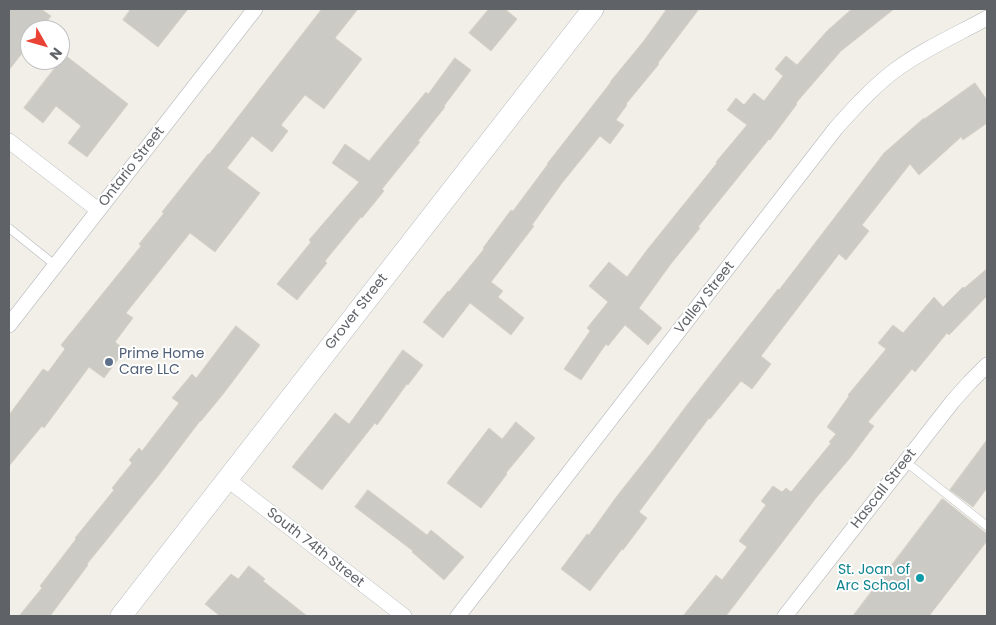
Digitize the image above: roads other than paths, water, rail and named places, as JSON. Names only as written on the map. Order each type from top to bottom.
[{"type":"street","name":"Ontario Street","points":[[9,325],[255,9]]},
{"type":"street","name":"Grover Street","points":[[121,616],[593,9]]},
{"type":"street","name":"Valley Street","points":[[458,616],[836,128],[866,96],[893,72],[923,52],[987,18]]},
{"type":"street","points":[[9,141],[98,210]]},
{"type":"street","name":"Hascall Street","points":[[786,616],[953,401],[987,366]]},
{"type":"street","name":"South 74th Street","points":[[227,479],[404,616]]},
{"type":"lane","points":[[9,228],[55,265]]},
{"type":"lane","points":[[906,462],[987,526]]},
{"type":"place","name":"Prime Home Care LLC","points":[[109,362]]},
{"type":"place","name":"St. Joan of Arc School","points":[[920,578]]}]
